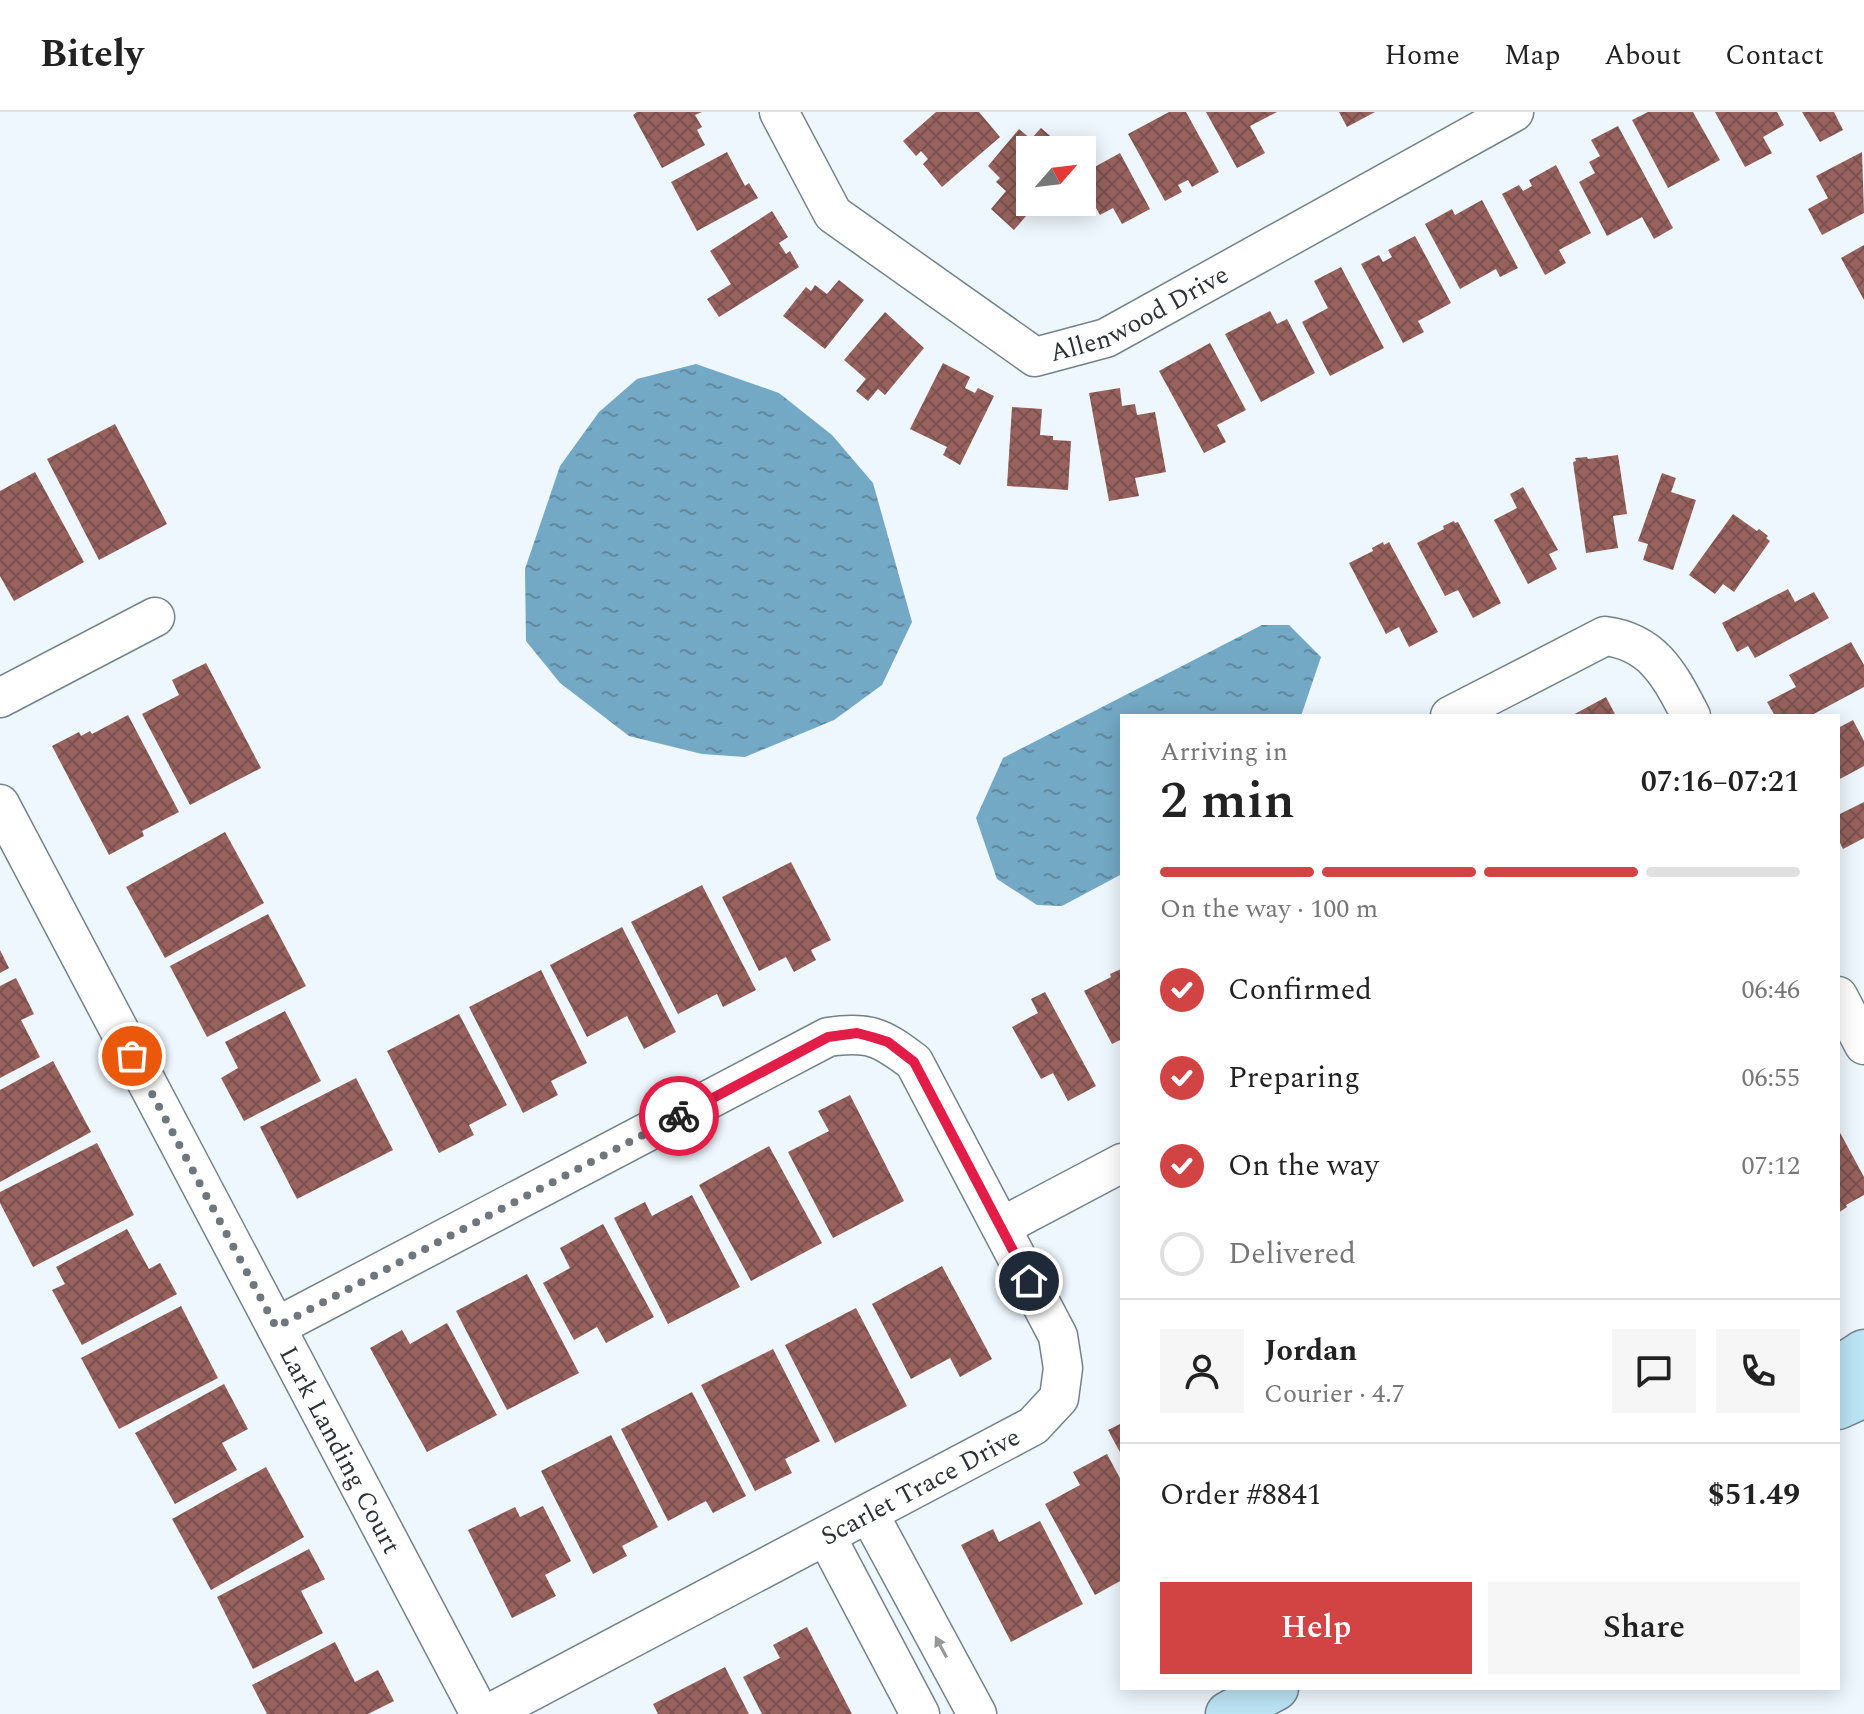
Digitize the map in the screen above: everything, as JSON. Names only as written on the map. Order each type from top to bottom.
[{"type":"main road","points":[[1840,1368],[1864,1352]]},
{"type":"main road","points":[[1840,1406],[1864,1395]]},
{"type":"main road","points":[[1228,1714],[1272,1690]]},
{"type":"street","name":"Allenwood Drive","points":[[779,112],[833,214],[1035,357],[1106,338],[1511,113]]},
{"type":"street","points":[[0,698],[155,617]]},
{"type":"street","points":[[1454,714],[1605,636],[1625,639],[1649,654],[1667,671],[1690,714]]},
{"type":"street","name":"Lark Landing Court","points":[[0,804],[480,1714]]},
{"type":"street","points":[[1841,1009],[1864,1045]]},
{"type":"street","name":"Scarlet Trace Drive","points":[[276,1327],[828,1037],[857,1033],[888,1042],[914,1062],[1058,1336],[1063,1368],[1059,1398],[1033,1426],[488,1714]]},
{"type":"street","points":[[1001,1227],[1120,1164]]},
{"type":"street","points":[[869,1514],[977,1714]]},
{"type":"street","points":[[826,1536],[920,1714]]},
{"type":"water","points":[[696,364],[779,393],[832,435],[873,483],[912,622],[882,685],[834,720],[745,757],[702,754],[629,736],[560,683],[526,641],[525,569],[560,466],[599,412],[637,379]]},
{"type":"water","points":[[1262,625],[1289,625],[1321,657],[1302,714],[1120,714],[1120,875],[1062,906],[1037,905],[997,879],[976,818],[1003,758]]},
{"type":"building","points":[[637,112],[702,112],[695,115],[702,127],[697,130],[705,145],[662,168],[633,115]]},
{"type":"building","points":[[936,112],[979,112],[1000,137],[942,187],[923,164],[928,159],[921,151],[916,156],[903,141]]},
{"type":"building","points":[[1169,112],[1186,112],[1219,172],[1192,187],[1188,180],[1178,185],[1182,192],[1165,201],[1128,134]]},
{"type":"building","points":[[1206,112],[1277,112],[1250,126],[1265,153],[1237,168]]},
{"type":"building","points":[[1339,112],[1375,112],[1347,127]]},
{"type":"building","points":[[1648,112],[1693,112],[1720,160],[1668,188],[1632,120]]},
{"type":"building","points":[[1715,112],[1777,112],[1784,125],[1763,137],[1772,153],[1745,167]]},
{"type":"building","points":[[1802,112],[1834,112],[1843,130],[1820,142]]},
{"type":"building","points":[[1618,126],[1673,228],[1654,239],[1642,217],[1607,236],[1579,182],[1595,173],[1589,162],[1600,156],[1591,140]]},
{"type":"building","points":[[1041,128],[1050,136],[1034,136]]},
{"type":"building","points":[[1019,129],[1027,136],[1016,136],[1016,216],[1026,216],[1014,230],[991,209],[1006,191],[996,182],[1000,178],[988,166]]},
{"type":"building","points":[[727,152],[745,186],[749,183],[758,198],[697,231],[671,182]]},
{"type":"building","points":[[1862,152],[1864,213],[1822,235],[1808,209],[1828,198],[1816,176]]},
{"type":"building","points":[[1120,153],[1150,209],[1122,224],[1113,208],[1100,215],[1096,208],[1096,166]]},
{"type":"building","points":[[1556,165],[1591,233],[1559,250],[1566,263],[1545,275],[1502,194],[1519,185],[1523,191],[1532,186],[1529,180]]},
{"type":"building","points":[[1482,200],[1518,268],[1500,277],[1496,269],[1460,289],[1425,224],[1452,209],[1455,215]]},
{"type":"building","points":[[772,211],[788,237],[779,243],[786,254],[790,251],[799,267],[719,317],[707,299],[731,284],[710,251]]},
{"type":"building","points":[[1415,236],[1451,303],[1418,321],[1424,332],[1403,343],[1361,264],[1379,255],[1383,262],[1392,257],[1388,250]]},
{"type":"building","points":[[1864,245],[1864,300],[1841,258]]},
{"type":"building","points":[[1341,267],[1384,348],[1330,376],[1302,322],[1328,308],[1314,281]]},
{"type":"building","points":[[839,280],[864,300],[825,349],[783,316],[806,287],[811,291],[815,285],[827,294]]},
{"type":"building","points":[[1270,311],[1277,324],[1287,319],[1315,373],[1261,402],[1225,334]]},
{"type":"building","points":[[885,312],[924,348],[885,395],[878,389],[868,401],[856,391],[866,379],[844,360]]},
{"type":"building","points":[[1210,343],[1246,410],[1217,425],[1226,442],[1204,453],[1159,371]]},
{"type":"building","points":[[943,363],[970,377],[965,388],[975,393],[978,388],[994,396],[960,465],[943,455],[947,447],[910,429]]},
{"type":"building","points":[[1120,388],[1122,406],[1135,404],[1137,415],[1155,412],[1166,472],[1135,478],[1139,496],[1109,501],[1089,393]]},
{"type":"building","points":[[1012,407],[1042,409],[1040,435],[1053,436],[1053,440],[1071,441],[1068,490],[1007,486]]},
{"type":"building","points":[[115,424],[167,524],[99,560],[47,459]]},
{"type":"building","points":[[1618,455],[1627,514],[1613,516],[1618,548],[1586,553],[1573,462],[1575,458]]},
{"type":"building","points":[[35,472],[84,562],[14,601],[0,576],[0,491]]},
{"type":"building","points":[[1662,473],[1676,478],[1671,492],[1696,500],[1673,570],[1643,560],[1648,544],[1638,541]]},
{"type":"building","points":[[1523,487],[1558,550],[1549,554],[1557,569],[1528,584],[1494,520],[1517,508],[1510,494]]},
{"type":"building","points":[[1733,514],[1757,531],[1759,529],[1770,541],[1734,592],[1723,584],[1715,594],[1689,575]]},
{"type":"building","points":[[1454,521],[1458,522],[1501,603],[1473,618],[1458,590],[1445,596],[1417,543]]},
{"type":"building","points":[[1383,542],[1384,545],[1389,542],[1438,632],[1409,647],[1399,627],[1386,634],[1349,563],[1373,551],[1372,548]]},
{"type":"building","points":[[1788,589],[1795,602],[1814,592],[1829,618],[1755,658],[1748,646],[1737,652],[1722,623]]},
{"type":"building","points":[[1851,642],[1864,665],[1864,687],[1814,714],[1774,714],[1767,702],[1796,687],[1789,675]]},
{"type":"building","points":[[206,663],[261,768],[190,805],[142,714],[179,695],[172,680]]},
{"type":"building","points":[[1606,697],[1615,714],[1575,714]]},
{"type":"building","points":[[128,715],[179,812],[142,831],[144,836],[109,855],[52,746],[79,732],[81,736],[90,731],[92,734]]},
{"type":"building","points":[[1853,720],[1864,741],[1864,766],[1840,779],[1840,727]]},
{"type":"building","points":[[1864,802],[1864,838],[1843,849],[1840,843],[1840,814]]},
{"type":"building","points":[[225,832],[264,903],[165,958],[126,887]]},
{"type":"building","points":[[791,862],[831,940],[811,950],[816,960],[794,972],[786,957],[759,971],[722,897]]},
{"type":"building","points":[[702,885],[756,990],[723,1007],[717,994],[678,1014],[631,922]]},
{"type":"building","points":[[268,914],[306,986],[207,1037],[170,966]]},
{"type":"building","points":[[622,927],[676,1032],[644,1049],[627,1016],[587,1037],[550,965]]},
{"type":"building","points":[[0,950],[9,968],[0,973]]},
{"type":"building","points":[[1120,969],[1120,1040],[1112,1044],[1084,991],[1111,977],[1110,974]]},
{"type":"building","points":[[541,970],[587,1063],[551,1081],[558,1095],[523,1113],[469,1007]]},
{"type":"building","points":[[16,978],[34,1014],[21,1020],[40,1057],[0,1078],[0,986]]},
{"type":"building","points":[[1045,992],[1096,1086],[1068,1101],[1053,1073],[1041,1079],[1012,1027],[1038,1013],[1031,999]]},
{"type":"building","points":[[285,1011],[321,1081],[244,1121],[221,1078],[238,1068],[225,1042]]},
{"type":"building","points":[[459,1014],[507,1105],[469,1125],[474,1135],[439,1153],[387,1051]]},
{"type":"building","points":[[53,1061],[91,1132],[0,1182],[0,1090]]},
{"type":"building","points":[[356,1078],[393,1150],[297,1199],[260,1127]]},
{"type":"building","points":[[850,1095],[904,1201],[833,1238],[788,1152],[829,1131],[818,1111]]},
{"type":"building","points":[[1840,1133],[1864,1177],[1864,1195],[1840,1212]]},
{"type":"building","points":[[97,1143],[134,1215],[33,1267],[0,1203],[0,1192]]},
{"type":"building","points":[[769,1146],[822,1243],[751,1281],[699,1185]]},
{"type":"building","points":[[692,1195],[740,1287],[668,1324],[614,1218],[645,1202],[652,1216]]},
{"type":"building","points":[[603,1224],[654,1317],[606,1343],[597,1327],[574,1340],[543,1283],[570,1268],[560,1248]]},
{"type":"building","points":[[127,1229],[149,1269],[160,1263],[177,1294],[82,1345],[52,1290],[65,1284],[56,1267]]},
{"type":"building","points":[[942,1266],[992,1359],[960,1377],[950,1358],[911,1379],[872,1304]]},
{"type":"building","points":[[527,1274],[579,1373],[507,1410],[456,1311]]},
{"type":"building","points":[[181,1306],[218,1378],[119,1429],[81,1358]]},
{"type":"building","points":[[856,1308],[907,1406],[835,1443],[785,1345]]},
{"type":"building","points":[[447,1323],[497,1415],[427,1452],[370,1348],[402,1330],[410,1344]]},
{"type":"building","points":[[773,1349],[820,1441],[785,1459],[792,1473],[755,1491],[701,1385]]},
{"type":"building","points":[[224,1384],[248,1429],[222,1443],[237,1470],[175,1504],[135,1433]]},
{"type":"building","points":[[692,1392],[746,1496],[713,1513],[706,1501],[668,1521],[621,1429]]},
{"type":"building","points":[[1120,1424],[1120,1452],[1108,1430]]},
{"type":"building","points":[[611,1435],[658,1527],[622,1546],[627,1556],[593,1574],[541,1471]]},
{"type":"building","points":[[1107,1454],[1120,1478],[1120,1581],[1095,1595],[1045,1504],[1080,1485],[1073,1472]]},
{"type":"building","points":[[266,1467],[304,1537],[211,1590],[172,1519]]},
{"type":"building","points":[[543,1506],[571,1561],[545,1575],[556,1596],[512,1618],[468,1530],[515,1507],[520,1517]]},
{"type":"building","points":[[1040,1521],[1083,1604],[1011,1642],[961,1545],[993,1529],[999,1542]]},
{"type":"building","points":[[309,1549],[325,1579],[301,1591],[323,1633],[253,1669],[217,1597]]},
{"type":"building","points":[[807,1627],[852,1714],[762,1714],[743,1677],[780,1658],[773,1645]]},
{"type":"building","points":[[335,1642],[355,1682],[378,1670],[394,1701],[368,1714],[267,1714],[252,1685]]},
{"type":"building","points":[[725,1667],[749,1714],[658,1714],[653,1704]]},
{"type":"way so far","points":[[132,1056],[276,1327],[679,1116]]},
{"type":"route","points":[[679,1116],[828,1037],[857,1033],[888,1042],[914,1062],[1029,1281]]}]
